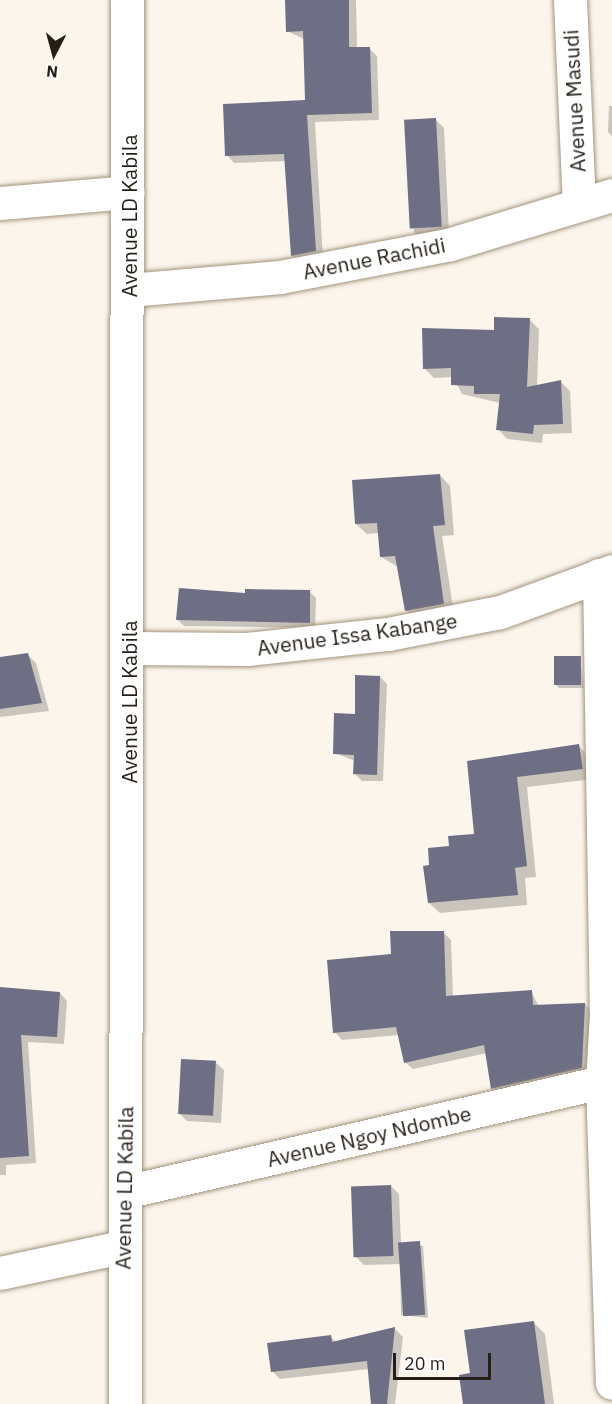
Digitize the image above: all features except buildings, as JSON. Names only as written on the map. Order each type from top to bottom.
[{"type":"street","name":"Avenue LD Kabila","points":[[125,1404],[121,1247],[125,1192],[129,648],[127,0]]},
{"type":"street","name":"Avenue Masudi","points":[[570,0],[579,203]]},
{"type":"street","points":[[0,203],[128,192]]},
{"type":"street","name":"Avenue Rachidi","points":[[129,290],[280,277],[439,246],[612,195]]},
{"type":"street","points":[[606,573],[606,1013],[612,1383]]},
{"type":"street","name":"Avenue Issa Kabange","points":[[129,648],[247,649],[388,634],[500,612],[606,573]]},
{"type":"street","name":"Avenue Ngoy Ndombe","points":[[125,1192],[607,1082]]},
{"type":"street","points":[[0,1273],[121,1247]]}]
